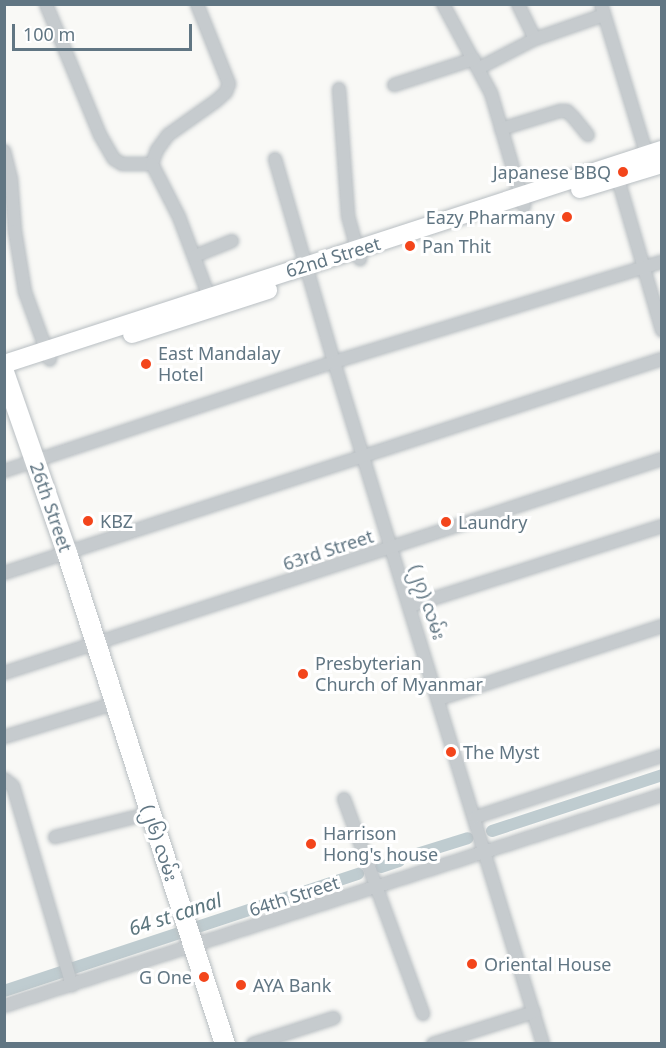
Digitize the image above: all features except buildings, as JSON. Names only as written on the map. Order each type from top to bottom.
[{"type":"main road","name":"62nd Street","points":[[5,371],[615,172],[657,156]]},
{"type":"main road","name":"26th Street","points":[[5,371],[96,643]]},
{"type":"main road","name":"(၂၆) လမ်း","points":[[96,643],[225,1044]]},
{"type":"street","points":[[46,4],[100,135],[114,159],[122,164],[152,165]]},
{"type":"street","points":[[197,4],[229,84],[226,92],[216,101],[168,135],[157,150],[152,165],[195,256],[211,302]]},
{"type":"street","points":[[443,4],[477,63],[491,93],[522,201]]},
{"type":"street","points":[[518,4],[535,39]]},
{"type":"street","points":[[394,85],[477,63],[602,10],[657,156]]},
{"type":"street","points":[[339,89],[348,216],[359,255]]},
{"type":"street","points":[[501,129],[560,111],[567,111],[588,135]]},
{"type":"street","points":[[4,151],[11,179],[15,231],[25,292],[49,355]]},
{"type":"street","name":"(၂၇) လမ်း","points":[[275,159],[334,362],[484,842],[543,1044]]},
{"type":"street","points":[[615,172],[662,330]]},
{"type":"street","points":[[195,256],[232,241]]},
{"type":"street","points":[[4,471],[334,362],[662,262]]},
{"type":"street","points":[[4,573],[662,359]]},
{"type":"street","name":"63rd Street","points":[[4,673],[662,459]]},
{"type":"street","points":[[410,606],[662,526]]},
{"type":"street","points":[[439,699],[662,626]]},
{"type":"street","points":[[4,737],[116,704]]},
{"type":"street","points":[[476,816],[662,756]]},
{"type":"street","points":[[4,779],[13,786],[69,975]]},
{"type":"street","name":"64th Street","points":[[4,1006],[69,975],[190,935],[376,888],[484,842],[662,795]]},
{"type":"street","points":[[344,799],[423,1014]]},
{"type":"street","points":[[55,837],[151,813]]},
{"type":"street","points":[[433,1044],[534,1012]]},
{"type":"street","points":[[253,1044],[334,1018]]},
{"type":"waterway","points":[[492,831],[662,775]]},
{"type":"waterway","points":[[417,854],[468,838]]},
{"type":"waterway","points":[[381,867],[399,861]]},
{"type":"waterway","name":"64 st canal","points":[[4,991],[358,874]]},
{"type":"place","name":"Japanese BBQ","points":[[623,172]]},
{"type":"place","name":"Eazy Pharmany","points":[[567,217]]},
{"type":"place","name":"Pan Thit","points":[[410,246]]},
{"type":"place","name":"East Mandalay Hotel","points":[[146,364]]},
{"type":"place","name":"KBZ","points":[[88,521]]},
{"type":"place","name":"Laundry","points":[[446,522]]},
{"type":"place","name":"Presbyterian Church of Myanmar","points":[[303,674]]},
{"type":"place","name":"The Myst","points":[[451,752]]},
{"type":"place","name":"Harrison Hong's house","points":[[311,844]]},
{"type":"place","name":"Oriental House","points":[[472,964]]},
{"type":"place","name":"G One","points":[[204,977]]},
{"type":"place","name":"AYA Bank","points":[[241,985]]}]
